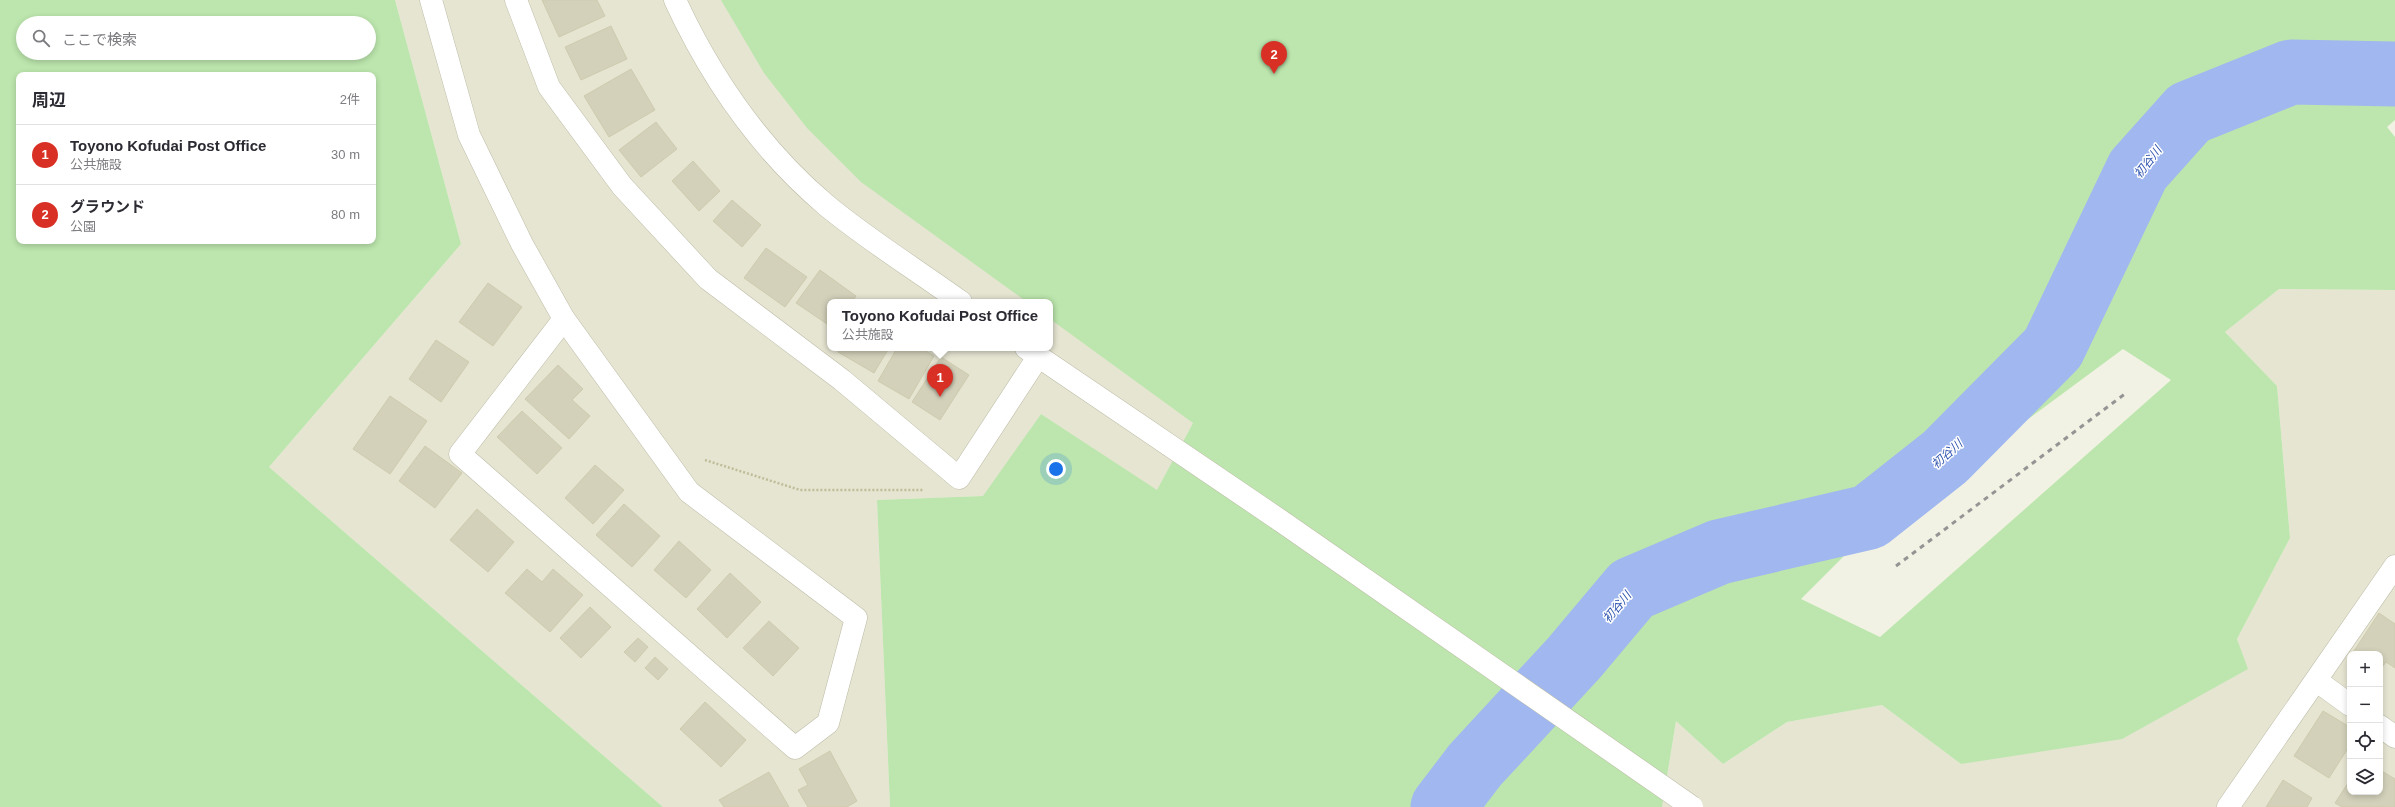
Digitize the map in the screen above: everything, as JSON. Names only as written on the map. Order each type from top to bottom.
[{"type":"street","points":[[431,0],[469,135],[522,244],[564,319],[689,492],[856,618],[828,723],[795,748],[460,454],[564,319]]},
{"type":"street","points":[[516,0],[549,87],[622,186],[703,273],[842,380],[959,478],[1032,352],[1282,521],[1692,807]]},
{"type":"street","points":[[675,0],[694,39],[721,86],[744,119],[788,169],[827,205],[957,299]]},
{"type":"street","points":[[2228,807],[2317,681],[2395,566]]},
{"type":"street","points":[[2317,681],[2347,703]]},
{"type":"street","points":[[2383,728],[2395,737]]},
{"type":"path","points":[[701,459],[800,490],[946,490],[959,478]]},
{"type":"shaded area","points":[[395,0],[1467,0],[1193,423],[1157,491],[1041,414],[984,496],[877,500],[890,807],[663,807],[269,467],[461,244]]},
{"type":"shaded area","points":[[2279,289],[2395,290],[2395,807],[1662,807],[1676,721],[1723,764],[1787,722],[1882,705],[1961,764],[2247,669],[2237,639],[2290,538],[2277,386],[2225,332]]},
{"type":"green space","points":[[0,0],[395,0],[461,244],[269,467],[663,807],[0,807]]},
{"type":"green space","points":[[721,0],[2395,0],[2395,120],[2387,127],[2395,137],[2395,290],[2279,289],[2225,332],[2277,386],[2290,538],[2237,639],[2248,669],[2122,739],[1961,764],[1882,705],[1787,722],[1723,764],[1676,721],[1662,807],[890,807],[877,500],[983,496],[1041,414],[1157,490],[1193,423],[1053,321],[1053,299],[1023,299],[861,182],[807,128],[764,73]],"holes":[[[2123,349],[2171,380],[1880,637],[1801,599],[1847,553]]]},
{"type":"building","points":[[542,0],[597,0],[605,16],[559,37]]},
{"type":"building","points":[[611,26],[627,59],[581,80],[565,47]]},
{"type":"building","points":[[631,69],[655,110],[609,137],[584,96]]},
{"type":"building","points":[[656,122],[677,149],[641,177],[619,150]]},
{"type":"building","points":[[693,161],[720,191],[699,211],[672,181]]},
{"type":"building","points":[[732,200],[761,225],[742,247],[713,221]]},
{"type":"building","points":[[766,248],[807,277],[785,307],[744,278]]},
{"type":"building","points":[[820,270],[856,296],[854,299],[827,299],[827,324],[796,303]]},
{"type":"building","points":[[488,283],[522,307],[493,346],[459,322]]},
{"type":"building","points":[[436,340],[469,362],[441,402],[409,379]]},
{"type":"building","points":[[838,351],[887,351],[874,373]]},
{"type":"building","points":[[895,351],[926,351],[934,356],[909,399],[878,381]]},
{"type":"building","points":[[941,357],[969,375],[940,420],[912,402]]},
{"type":"building","points":[[558,365],[583,389],[572,400],[590,416],[569,439],[525,399]]},
{"type":"building","points":[[390,396],[427,421],[390,474],[353,449]]},
{"type":"building","points":[[522,411],[562,448],[537,474],[497,437]]},
{"type":"building","points":[[425,446],[462,473],[435,508],[399,481]]},
{"type":"building","points":[[595,465],[624,490],[593,524],[565,498]]},
{"type":"building","points":[[624,504],[660,536],[632,567],[596,535]]},
{"type":"building","points":[[477,509],[514,542],[488,572],[450,540]]},
{"type":"building","points":[[679,541],[711,570],[686,598],[654,570]]},
{"type":"building","points":[[527,569],[542,582],[553,569],[583,595],[550,632],[505,593]]},
{"type":"building","points":[[730,573],[761,602],[727,638],[697,609]]},
{"type":"building","points":[[590,607],[611,627],[581,658],[560,638]]},
{"type":"building","points":[[2379,613],[2395,624],[2395,668],[2386,662],[2383,666],[2383,651],[2354,651]]},
{"type":"building","points":[[769,621],[799,648],[773,676],[743,648]]},
{"type":"building","points":[[638,638],[648,647],[635,662],[624,652]]},
{"type":"building","points":[[655,657],[668,669],[658,680],[645,668]]},
{"type":"building","points":[[705,702],[746,740],[721,767],[680,729]]},
{"type":"building","points":[[2323,711],[2347,725],[2347,750],[2329,778],[2294,756]]},
{"type":"building","points":[[830,751],[857,801],[847,807],[808,807],[798,790],[808,785],[799,769]]},
{"type":"building","points":[[769,772],[789,807],[724,807],[719,800]]},
{"type":"building","points":[[2383,772],[2395,779],[2395,807],[2342,807],[2335,803],[2347,785],[2347,795],[2383,795]]},
{"type":"building","points":[[2283,780],[2312,798],[2307,807],[2266,807]]},
{"type":"waterway","name":"初谷川","points":[[1443,807],[1475,765],[1574,658],[1632,589],[1719,552],[1869,517],[1945,457],[2053,348],[2138,170],[2189,113],[2291,72],[2395,74]]},
{"type":"railway","points":[[1896,566],[2126,393]]},
{"type":"place","name":"グラウンド","points":[[1274,74]]},
{"type":"place","name":"Toyono Kofudai Post Office","points":[[940,397]]}]
